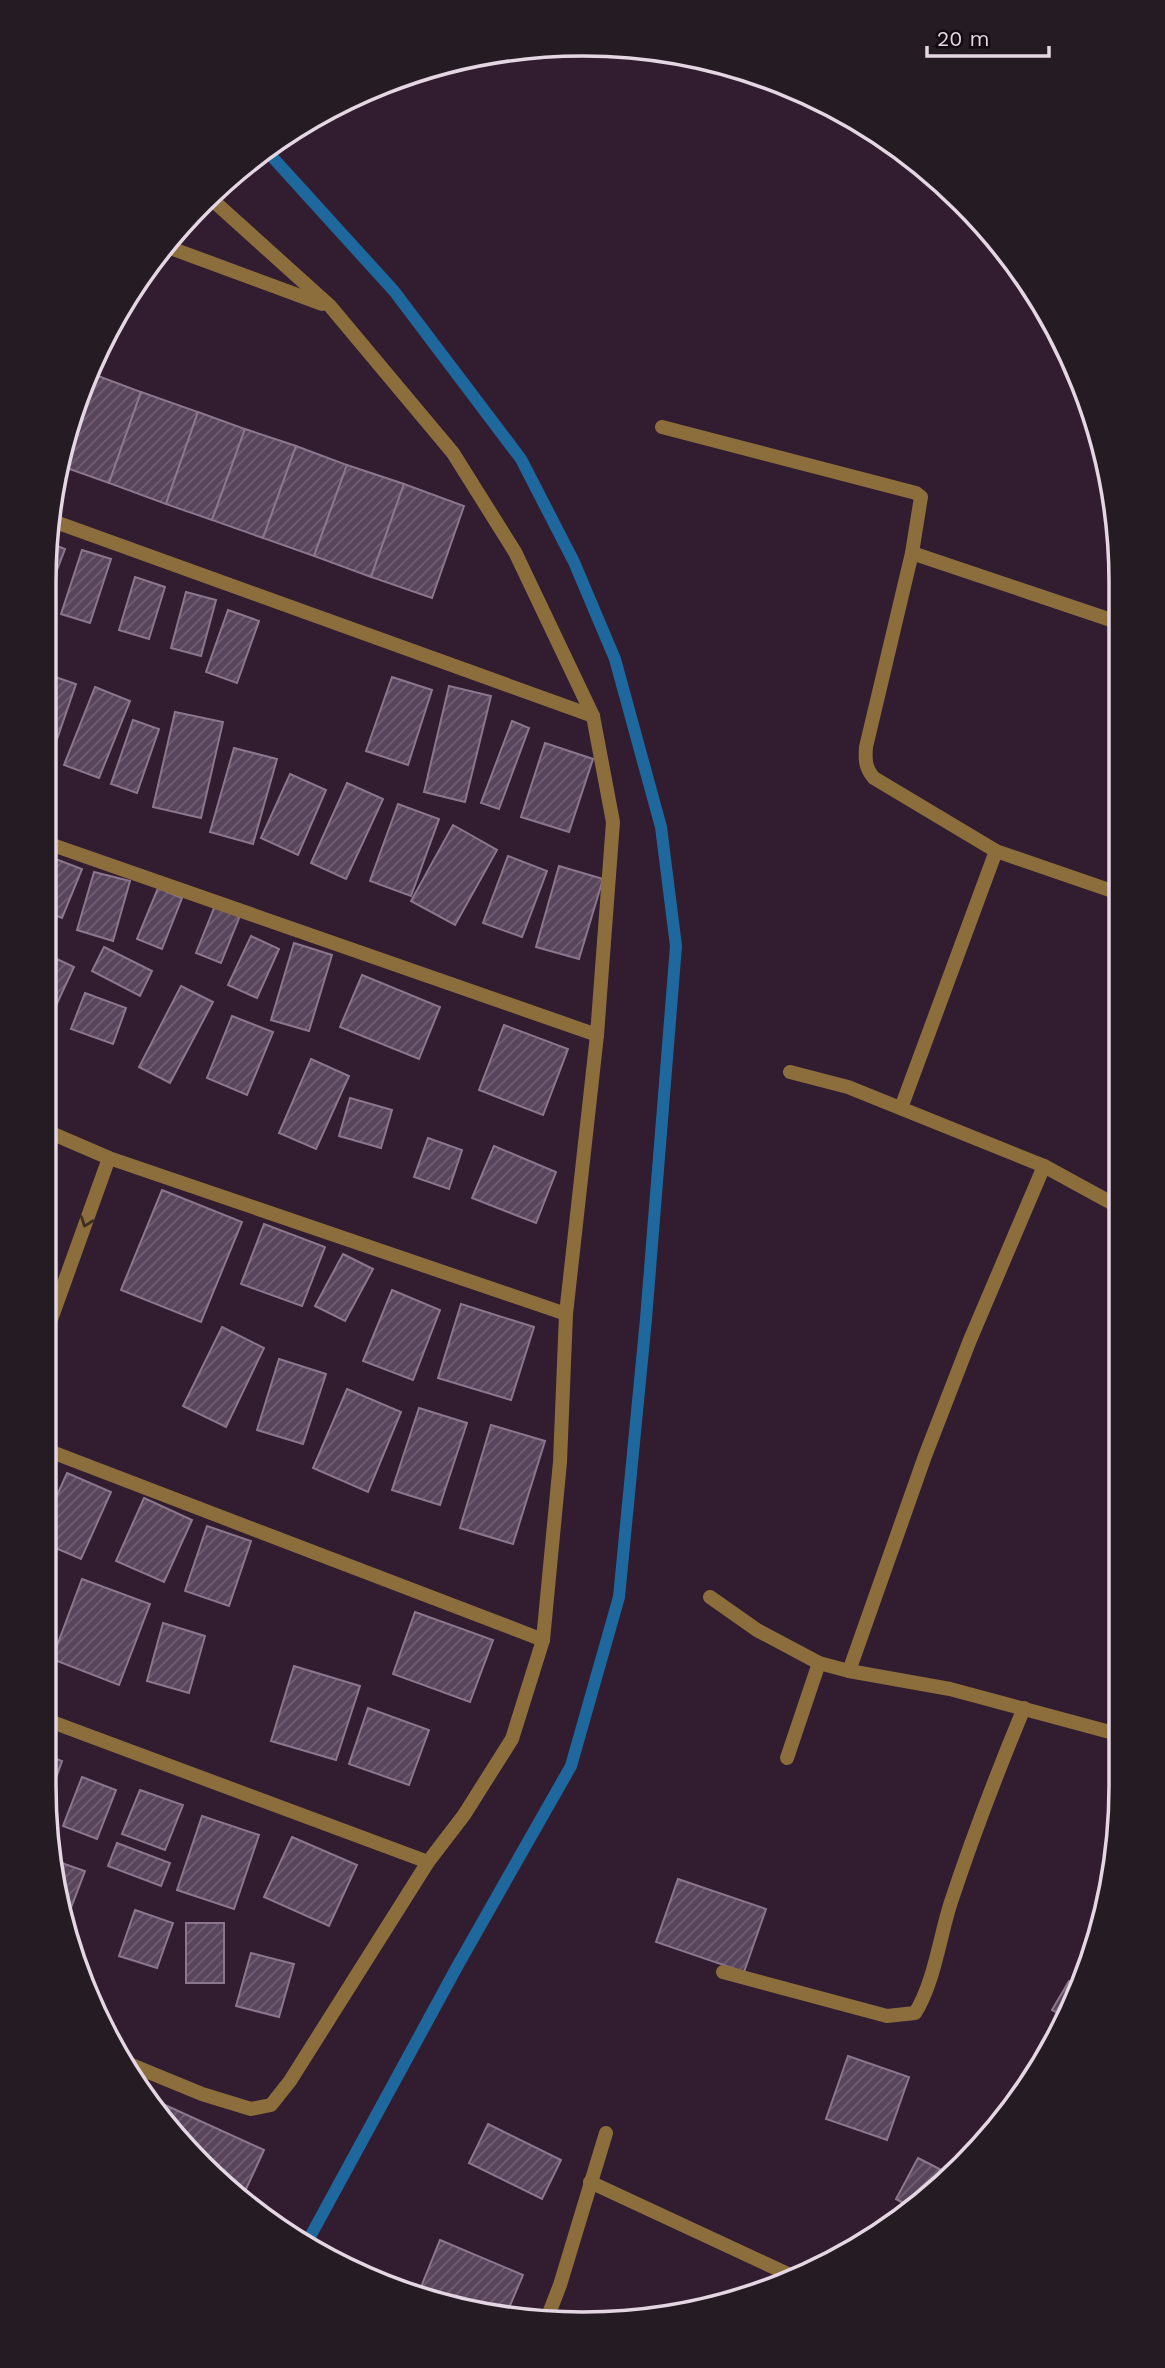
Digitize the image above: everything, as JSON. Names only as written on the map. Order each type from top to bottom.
[{"type":"street","points":[[139,2068],[202,2094],[251,2109],[271,2105],[290,2081],[428,1862],[464,1815],[512,1739],[543,1640],[560,1462],[566,1314],[597,1035],[613,822],[593,716],[515,552],[453,453],[330,306],[217,204]]},
{"type":"street","points":[[175,250],[330,306]]},
{"type":"street","points":[[662,427],[916,493],[921,497],[912,553],[866,747],[866,765],[874,778],[996,851],[1109,889]]},
{"type":"street","points":[[60,524],[593,716]]},
{"type":"street","points":[[912,553],[1109,619]]},
{"type":"street","points":[[56,846],[597,1035]]},
{"type":"street","points":[[901,1108],[996,851]]},
{"type":"street","points":[[790,1072],[848,1087],[1044,1166],[1109,1202]]},
{"type":"street","points":[[56,1135],[109,1157],[566,1314]]},
{"type":"street","points":[[56,1305],[109,1157]]},
{"type":"street","points":[[849,1671],[925,1456],[970,1340],[1044,1166]]},
{"type":"street","points":[[56,1454],[543,1640]]},
{"type":"street","points":[[710,1597],[757,1630],[818,1663],[950,1689],[1109,1732]]},
{"type":"street","points":[[787,1758],[818,1663]]},
{"type":"street","points":[[723,1972],[887,2016],[915,2013],[924,2000],[940,1938],[976,1826],[1024,1708]]},
{"type":"street","points":[[56,1724],[428,1862]]},
{"type":"street","points":[[550,2311],[606,2133]]},
{"type":"street","points":[[590,2182],[784,2272]]},
{"type":"building","points":[[98,376],[141,392],[109,483],[69,469],[84,413]]},
{"type":"building","points":[[141,392],[198,412],[166,504],[109,483]]},
{"type":"building","points":[[198,412],[245,429],[212,520],[166,504]]},
{"type":"building","points":[[245,429],[296,446],[263,538],[212,520]]},
{"type":"building","points":[[296,446],[347,465],[314,556],[263,538]]},
{"type":"building","points":[[347,465],[404,484],[371,577],[314,556]]},
{"type":"building","points":[[404,484],[464,506],[432,598],[371,577]]},
{"type":"building","points":[[57,546],[65,549],[56,572]]},
{"type":"building","points":[[82,550],[111,559],[90,623],[61,614]]},
{"type":"building","points":[[135,577],[165,587],[149,639],[119,630]]},
{"type":"building","points":[[186,592],[216,600],[201,656],[171,648]]},
{"type":"building","points":[[228,610],[259,621],[237,683],[206,672]]},
{"type":"building","points":[[56,677],[76,684],[56,742]]},
{"type":"building","points":[[392,677],[432,690],[408,765],[366,751]]},
{"type":"building","points":[[449,686],[491,696],[465,802],[424,792]]},
{"type":"building","points":[[95,687],[130,701],[99,778],[64,765]]},
{"type":"building","points":[[175,712],[223,722],[201,818],[153,807]]},
{"type":"building","points":[[133,720],[159,729],[137,793],[111,784]]},
{"type":"building","points":[[512,721],[529,728],[499,809],[481,803]]},
{"type":"building","points":[[545,743],[593,759],[569,832],[521,817]]},
{"type":"building","points":[[234,748],[277,759],[253,844],[210,832]]},
{"type":"building","points":[[290,774],[326,790],[298,855],[261,838]]},
{"type":"building","points":[[347,783],[383,799],[346,879],[311,863]]},
{"type":"building","points":[[398,804],[439,819],[411,896],[370,881]]},
{"type":"building","points":[[453,825],[497,850],[455,925],[411,901]]},
{"type":"building","points":[[508,856],[547,871],[522,937],[483,923]]},
{"type":"building","points":[[56,859],[82,869],[62,918],[56,916]]},
{"type":"building","points":[[559,866],[603,879],[579,959],[536,947]]},
{"type":"building","points":[[94,872],[130,881],[113,941],[77,930]]},
{"type":"building","points":[[158,888],[182,898],[162,949],[137,939]]},
{"type":"building","points":[[216,903],[241,913],[221,963],[196,953]]},
{"type":"building","points":[[251,936],[279,949],[257,998],[228,985]]},
{"type":"building","points":[[294,943],[332,955],[309,1031],[271,1020]]},
{"type":"building","points":[[104,947],[152,971],[140,996],[92,971]]},
{"type":"building","points":[[56,959],[74,967],[56,1006]]},
{"type":"building","points":[[362,975],[440,1007],[419,1059],[340,1027]]},
{"type":"building","points":[[181,986],[213,1002],[170,1083],[139,1067]]},
{"type":"building","points":[[85,993],[126,1008],[113,1044],[71,1029]]},
{"type":"building","points":[[232,1016],[273,1032],[247,1095],[207,1078]]},
{"type":"building","points":[[504,1025],[568,1049],[543,1115],[479,1090]]},
{"type":"building","points":[[311,1059],[349,1076],[316,1149],[279,1133]]},
{"type":"building","points":[[350,1098],[392,1110],[381,1148],[339,1136]]},
{"type":"building","points":[[428,1138],[462,1150],[449,1189],[414,1177]]},
{"type":"building","points":[[494,1146],[556,1172],[536,1223],[472,1198]]},
{"type":"building","points":[[162,1190],[242,1222],[201,1322],[121,1290]]},
{"type":"building","points":[[264,1224],[325,1247],[302,1306],[241,1284]]},
{"type":"building","points":[[343,1254],[373,1269],[345,1321],[315,1306]]},
{"type":"building","points":[[392,1290],[440,1310],[413,1380],[363,1361]]},
{"type":"building","points":[[461,1304],[534,1327],[511,1400],[438,1378]]},
{"type":"building","points":[[222,1327],[264,1348],[226,1427],[183,1406]]},
{"type":"building","points":[[279,1359],[326,1374],[303,1444],[257,1430]]},
{"type":"building","points":[[347,1389],[401,1412],[368,1492],[313,1468]]},
{"type":"building","points":[[419,1408],[467,1423],[440,1505],[392,1490]]},
{"type":"building","points":[[491,1425],[545,1441],[513,1544],[460,1528]]},
{"type":"building","points":[[67,1473],[111,1492],[81,1559],[56,1548],[56,1497]]},
{"type":"building","points":[[144,1498],[192,1520],[164,1582],[116,1561]]},
{"type":"building","points":[[207,1526],[251,1541],[229,1606],[185,1591]]},
{"type":"building","points":[[82,1579],[150,1604],[119,1685],[56,1661],[56,1648]]},
{"type":"building","points":[[415,1612],[493,1640],[470,1702],[393,1674]]},
{"type":"building","points":[[163,1623],[205,1636],[189,1693],[147,1681]]},
{"type":"building","points":[[294,1666],[360,1686],[336,1760],[271,1741]]},
{"type":"building","points":[[368,1708],[429,1730],[409,1785],[349,1764]]},
{"type":"building","points":[[56,1759],[62,1761],[56,1778]]},
{"type":"building","points":[[82,1777],[116,1790],[97,1839],[63,1826]]},
{"type":"building","points":[[140,1790],[183,1805],[165,1850],[122,1834]]},
{"type":"building","points":[[202,1816],[259,1835],[234,1909],[177,1890]]},
{"type":"building","points":[[292,1837],[357,1865],[329,1926],[264,1897]]},
{"type":"building","points":[[117,1843],[170,1863],[161,1886],[108,1866]]},
{"type":"building","points":[[62,1863],[85,1871],[71,1908]]},
{"type":"building","points":[[678,1879],[766,1909],[744,1972],[656,1942]]},
{"type":"building","points":[[135,1910],[173,1923],[157,1968],[119,1956]]},
{"type":"building","points":[[186,1923],[224,1923],[224,1983],[186,1983]]},
{"type":"building","points":[[251,1953],[294,1964],[279,2017],[236,2006]]},
{"type":"building","points":[[1069,1981],[1071,1982],[1057,2013],[1052,2010]]},
{"type":"building","points":[[848,2056],[909,2077],[887,2140],[826,2119]]},
{"type":"building","points":[[165,2106],[264,2150],[246,2190],[210,2158]]},
{"type":"building","points":[[488,2124],[561,2160],[542,2199],[469,2163]]},
{"type":"building","points":[[918,2158],[942,2170],[903,2203],[896,2199]]},
{"type":"building","points":[[440,2240],[523,2275],[510,2306],[480,2302],[421,2286]]},
{"type":"waterway","points":[[273,157],[394,291],[521,459],[574,562],[615,659],[661,827],[676,946],[646,1319],[619,1597],[571,1766],[458,1965],[311,2236]]}]
